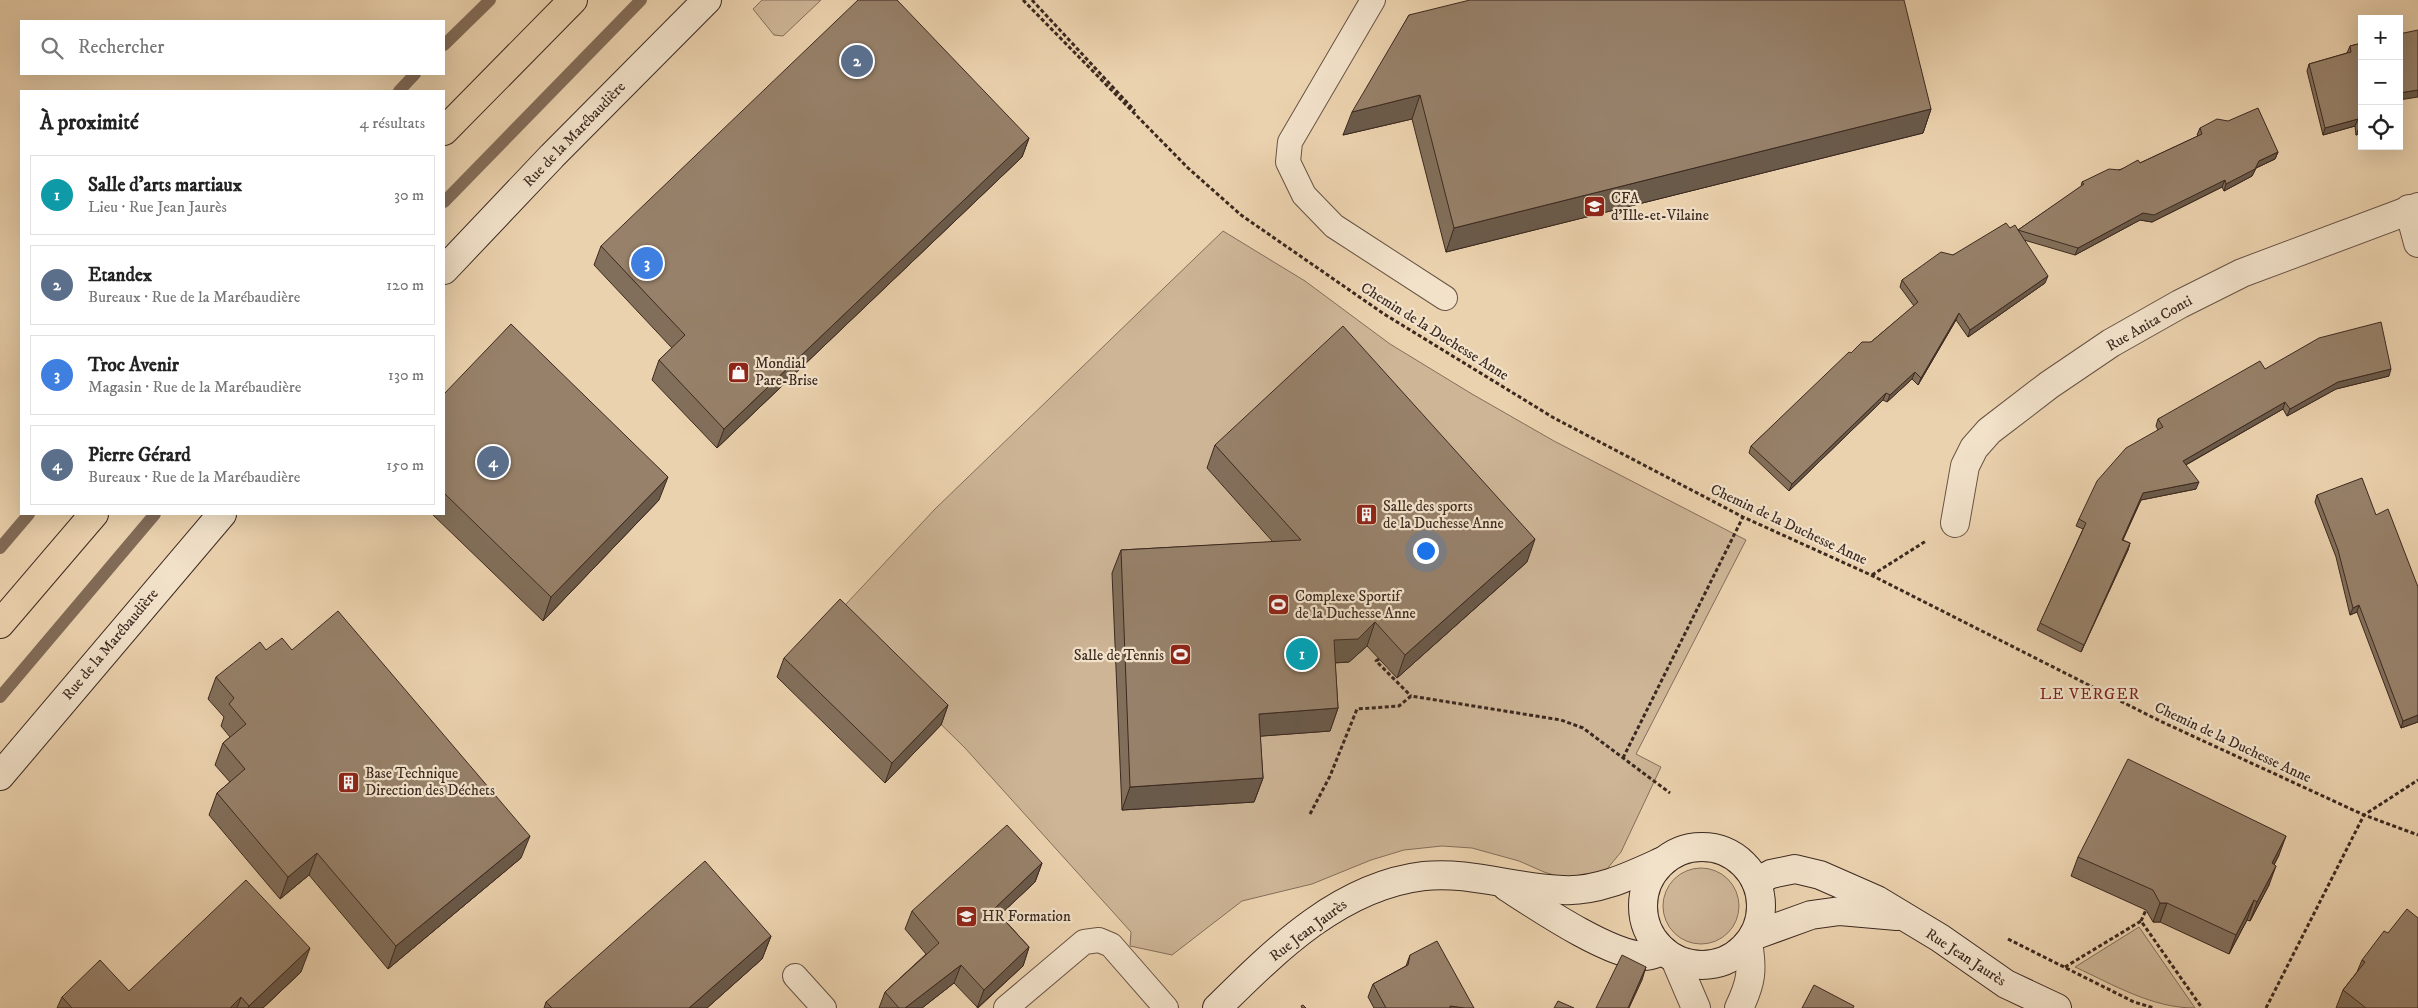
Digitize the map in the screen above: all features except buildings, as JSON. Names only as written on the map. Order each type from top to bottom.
[{"type":"main road","points":[[445,130],[573,0]]},
{"type":"main road","points":[[0,624],[93,515]]},
{"type":"street","name":"Rue de la Marébaudière","points":[[445,269],[552,156],[708,0]]},
{"type":"street","points":[[2413,208],[2418,244]]},
{"type":"street","name":"Rue Anita Conti","points":[[1955,523],[1965,466],[1974,448],[1988,431],[2049,385],[2112,343],[2180,304],[2242,273],[2413,208]]},
{"type":"street","name":"Rue de la Marébaudière","points":[[0,776],[221,515]]},
{"type":"street","points":[[1669,955],[1690,964],[1706,965],[1722,961],[1736,954],[1750,939],[1759,919],[1761,900],[1756,882],[1750,871],[1725,851],[1710,847],[1694,847],[1678,851],[1663,861],[1654,871],[1647,884],[1643,906],[1646,927],[1669,955],[1696,1008]]},
{"type":"street","name":"Rue Jean Jaurès","points":[[1217,1008],[1304,930],[1330,910],[1360,893],[1390,882],[1425,876],[1460,876],[1502,884],[1564,891],[1601,886],[1663,861]]},
{"type":"street","name":"Rue Jean Jaurès","points":[[1756,882],[1771,874],[1795,869],[1820,875],[1878,900],[1940,938],[2006,984],[2057,1008]]},
{"type":"street","name":"Rue Jean Jaurès","points":[[1502,884],[1556,918],[1624,953],[1646,956],[1669,955]]},
{"type":"street","name":"Rue Jean Jaurès","points":[[1750,939],[1811,915],[1840,911],[1903,916]]},
{"type":"street","points":[[1739,1008],[1750,985],[1752,963],[1750,939]]},
{"type":"lane","points":[[1373,0],[1290,142],[1288,162],[1304,195],[1334,226],[1446,298]]},
{"type":"lane","points":[[1006,1008],[1084,942],[1098,940],[1111,945],[1166,1008]]},
{"type":"lane","points":[[795,976],[824,1008]]},
{"type":"path","points":[[1023,0],[1188,168]]},
{"type":"path","points":[[1032,0],[1188,168]]},
{"type":"path","name":"Chemin de la Duchesse Anne","points":[[1188,168],[1241,215],[1384,314],[1554,418],[1743,517],[1871,575],[2160,721],[2364,815],[2418,835]]},
{"type":"path","points":[[1623,758],[1743,517]]},
{"type":"path","points":[[1871,575],[1955,523]]},
{"type":"path","points":[[1379,659],[1376,661],[1411,696],[1561,720],[1583,728],[1670,793]]},
{"type":"path","points":[[1310,814],[1330,776],[1357,709],[1399,706],[1411,696]]},
{"type":"path","points":[[2266,1008],[2364,815],[2418,780]]},
{"type":"path","points":[[2065,967],[2142,921],[2146,910]]},
{"type":"path","points":[[2142,921],[2202,1008]]},
{"type":"shaded area","points":[[762,0],[821,0],[783,36],[774,35],[753,9]]},
{"type":"shaded area","name":"Complexe Sportif de la Duchesse Anne","points":[[1223,231],[1305,281],[1390,344],[1472,394],[1554,441],[1746,540],[1636,754],[1661,767],[1621,852],[1607,869],[1588,879],[1571,880],[1544,872],[1519,861],[1472,848],[1442,846],[1404,850],[1371,860],[1312,884],[1242,901],[1172,955],[1130,946],[1131,932],[965,748],[833,618],[935,509]]},
{"type":"shaded area","points":[[1694,868],[1708,868],[1722,874],[1733,885],[1739,899],[1736,921],[1728,933],[1708,944],[1694,944],[1680,938],[1669,927],[1663,913],[1663,899],[1669,885],[1680,874]]},
{"type":"shaded area","points":[[2139,927],[2195,1008],[2179,1007],[2148,1000],[2075,967]]},
{"type":"waterway","points":[[445,44],[490,0]]},
{"type":"waterway","points":[[445,201],[641,0]]},
{"type":"waterway","points":[[400,90],[414,75]]},
{"type":"waterway","points":[[0,548],[28,515]]},
{"type":"waterway","points":[[0,697],[154,515]]},
{"type":"place","name":"Etandex","points":[[857,61]]},
{"type":"place","name":"CFA d'Ille-et-Vilaine","points":[[1595,207]]},
{"type":"place","name":"Troc Avenir","points":[[647,263]]},
{"type":"place","name":"Mondial Pare-Brise","points":[[739,372]]},
{"type":"place","name":"Pierre Gérard","points":[[493,462]]},
{"type":"place","name":"Salle des sports de la Duchesse Anne","points":[[1367,515]]},
{"type":"place","name":"Complexe Sportif de la Duchesse Anne","points":[[1279,605]]},
{"type":"place","name":"Salle d'arts martiaux","points":[[1302,654]]},
{"type":"place","name":"Salle de Tennis","points":[[1180,655]]},
{"type":"place","name":"Base Technique Direction des Déchets","points":[[349,782]]},
{"type":"place","name":"HR Formation","points":[[966,916]]},
{"type":"district","name":"LE VERGER","points":[[2090,693]]}]
